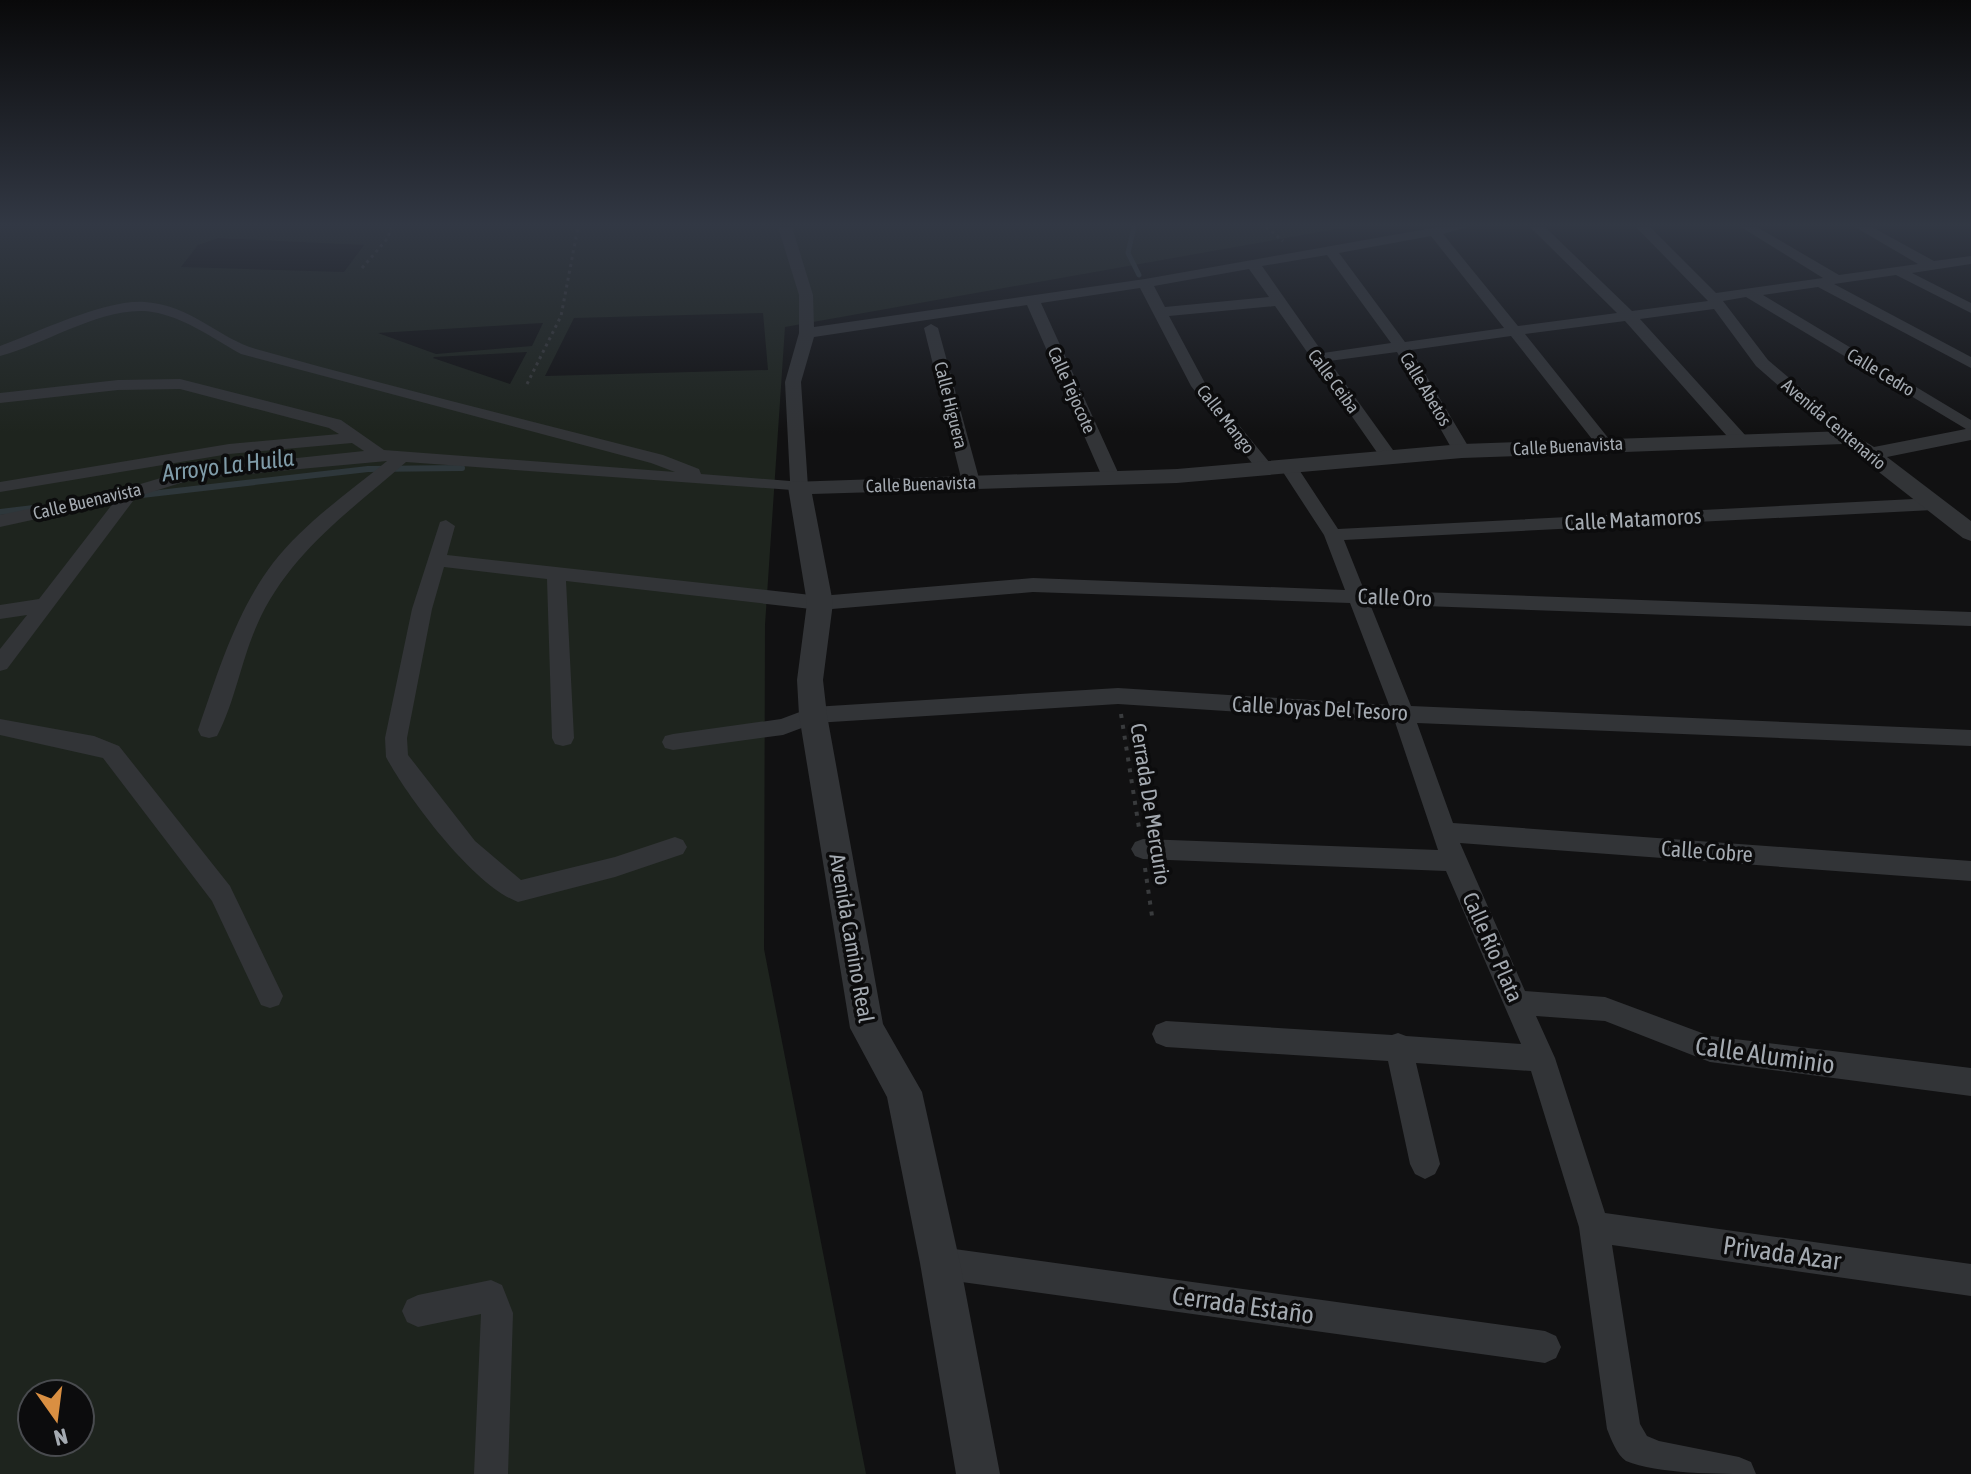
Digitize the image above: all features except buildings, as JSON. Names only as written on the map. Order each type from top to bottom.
[{"type":"street","points":[[799,487],[793,382],[807,333],[806,296]]},
{"type":"street","points":[[807,333],[1065,296]]},
{"type":"street","name":"Calle Mango","points":[[1152,296],[1199,386],[1276,467]]},
{"type":"street","name":"Calle Ceiba","points":[[1274,296],[1389,457]]},
{"type":"street","name":"Calle Abetos","points":[[1364,296],[1402,348],[1462,451]]},
{"type":"street","points":[[1486,296],[1605,444]]},
{"type":"street","points":[[1608,296],[1740,440]]},
{"type":"street","name":"Avenida Centenario","points":[[1709,296],[1762,363],[1848,437],[1971,533]]},
{"type":"street","points":[[1317,358],[1630,317],[1737,296]]},
{"type":"street","name":"Calle Cedro","points":[[1754,296],[1971,427]]},
{"type":"street","points":[[1845,296],[1971,363]]},
{"type":"street","points":[[1946,296],[1971,309]]},
{"type":"street","name":"Calle Tejocote","points":[[1033,301],[1112,479]]},
{"type":"street","points":[[1160,312],[1277,301]]},
{"type":"street","points":[[0,351],[113,312],[145,306],[186,318],[246,351],[657,459],[713,481]]},
{"type":"street","name":"Calle Higuera","points":[[931,328],[971,482]]},
{"type":"street","points":[[0,398],[118,385],[180,384],[335,424],[380,455]]},
{"type":"street","points":[[1869,454],[1971,434]]},
{"type":"street","name":"Calle Buenavista","points":[[0,521],[130,493],[191,474],[380,455],[799,487],[1112,479],[1462,451],[1848,437]]},
{"type":"street","points":[[0,487],[229,449],[355,438]]},
{"type":"street","points":[[209,730],[245,626],[279,568],[297,548],[400,458]]},
{"type":"street","name":"Calle Río Plata","points":[[1276,467],[1333,535],[1403,714],[1454,861],[1541,1058],[1594,1227],[1624,1429],[1635,1448],[1656,1458],[1739,1474]]},
{"type":"street","name":"Avenida Camino Real","points":[[799,487],[820,603],[810,680],[813,715],[867,1028],[904,1092],[940,1263],[978,1474]]},
{"type":"street","points":[[0,664],[130,493]]},
{"type":"street","name":"Calle Matamoros","points":[[1333,535],[1933,504]]},
{"type":"street","points":[[446,526],[422,609],[396,738],[397,757],[476,860],[499,881],[518,891],[615,867],[675,847]]},
{"type":"street","name":"Calle Oro","points":[[438,560],[820,603],[1033,585],[1971,619]]},
{"type":"street","points":[[556,573],[563,738]]},
{"type":"street","points":[[0,612],[46,605]]},
{"type":"street","name":"Calle Joyas Del Tesoro","points":[[673,742],[783,727],[813,715],[1118,696],[1403,714],[1971,738]]},
{"type":"street","points":[[0,727],[94,745],[111,752],[221,894],[270,996]]},
{"type":"street","name":"Calle Cobre","points":[[1443,832],[1971,871]]},
{"type":"street","points":[[1143,849],[1454,861]]},
{"type":"street","name":"Calle Aluminio","points":[[1518,1003],[1603,1008],[1633,1018],[1684,1044],[1710,1049],[1971,1082]]},
{"type":"street","points":[[1166,1034],[1398,1046],[1541,1058]]},
{"type":"street","points":[[1398,1046],[1425,1164]]},
{"type":"street","name":"Privada Azar","points":[[1594,1227],[1971,1280]]},
{"type":"street","name":"Cerrada Estaño","points":[[940,1263],[1545,1347]]},
{"type":"street","points":[[418,1311],[491,1296],[497,1313],[491,1474]]},
{"type":"path","points":[[527,384],[561,316],[565,296]]},
{"type":"path","name":"Cerrada De Mercurio","points":[[1118,696],[1152,916]]},
{"type":"shaded area","points":[[0,296],[961,296],[785,327],[765,625],[764,949],[866,1474],[0,1474]],"holes":[[[763,313],[768,370],[545,376],[574,318]],[[543,323],[532,346],[436,354],[378,333]],[[527,352],[510,384],[433,358],[434,357]]]},
{"type":"waterway","name":"Arroyo La Huila","points":[[133,496],[368,469],[462,468]]},
{"type":"waterway","name":"Arroyo La Huila","points":[[0,512],[42,507]]}]
